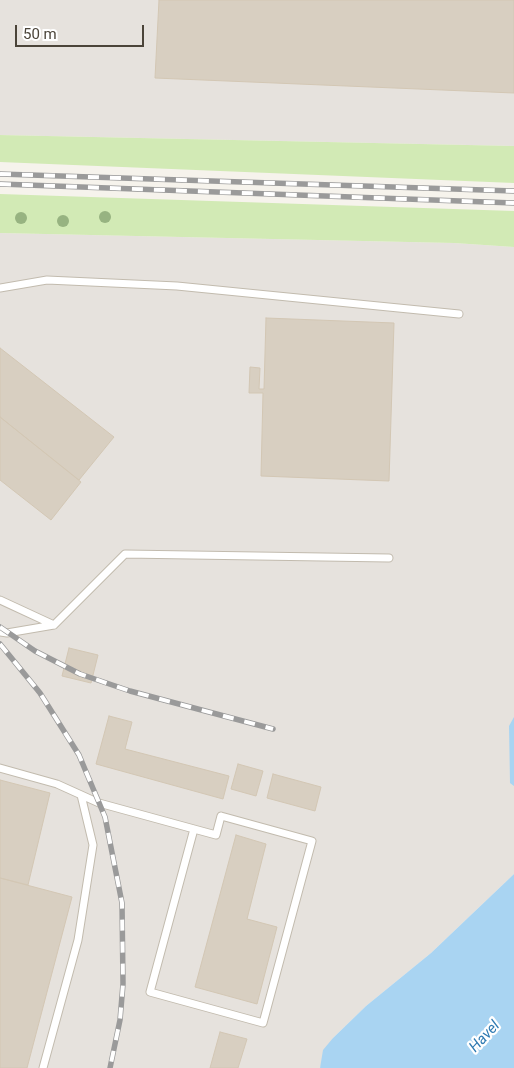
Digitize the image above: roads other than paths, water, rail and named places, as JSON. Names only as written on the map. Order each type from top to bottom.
[{"type":"lane","points":[[0,288],[47,280],[177,286],[459,314]]},
{"type":"lane","points":[[0,632],[7,633],[54,625],[125,554],[389,558]]},
{"type":"lane","points":[[0,600],[54,625]]},
{"type":"lane","points":[[0,768],[57,784],[99,803],[216,835],[221,816],[312,841],[263,1023],[150,992],[194,829]]},
{"type":"lane","points":[[42,1068],[78,940],[93,845],[82,795]]},
{"type":"water","points":[[514,717],[514,786],[510,783],[509,726]]},
{"type":"water","name":"Havel","points":[[514,874],[514,1068],[320,1068],[323,1050],[333,1038],[366,1006],[431,953]]},
{"type":"railway","points":[[0,174],[514,191]]},
{"type":"railway","points":[[0,184],[514,203]]},
{"type":"railway","points":[[0,627],[35,651],[80,674],[130,691],[273,729]]},
{"type":"railway","points":[[0,644],[40,693],[79,755],[105,817],[122,903],[123,984],[120,1020],[110,1068]]}]
